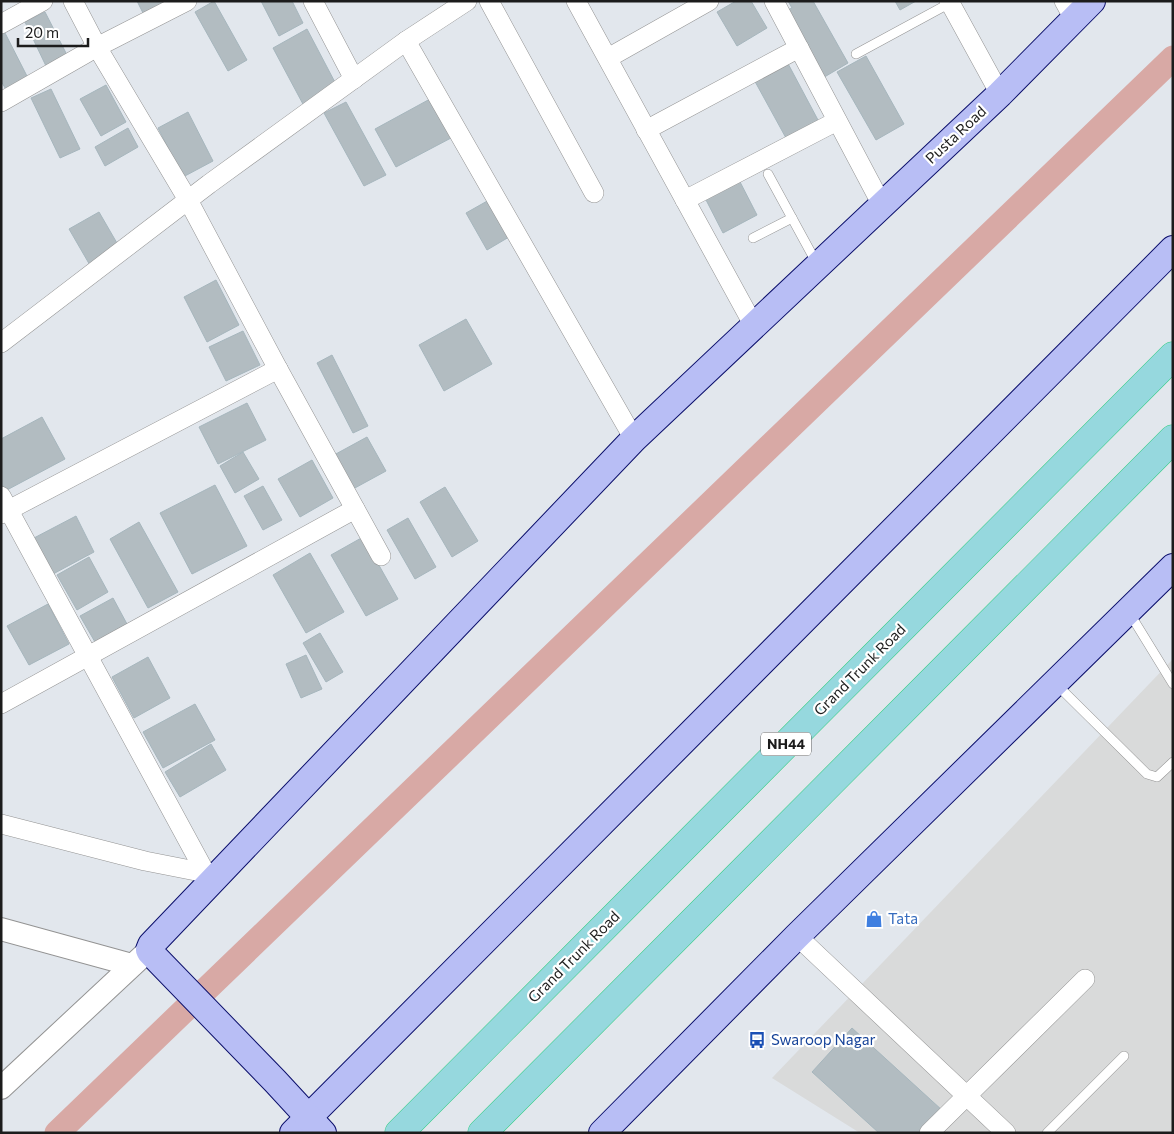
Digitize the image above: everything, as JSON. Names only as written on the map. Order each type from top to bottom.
[{"type":"highway","name":"Grand Trunk Road","points":[[398,1133],[1173,356]]},
{"type":"highway","points":[[482,1133],[1173,439]]},
{"type":"main road","name":"Pusta Road","points":[[140,958],[208,878],[634,439],[1000,94],[1076,7]]},
{"type":"main road","points":[[140,958],[171,973],[275,1080],[308,1128],[1173,249]]},
{"type":"main road","points":[[602,1133],[797,936],[1054,682],[1173,568]]},
{"type":"street","points":[[1,24],[43,1]]},
{"type":"street","points":[[73,1],[97,47],[188,200],[381,556]]},
{"type":"street","points":[[1,102],[97,47],[188,1]]},
{"type":"street","points":[[1,342],[188,200],[406,41],[467,1]]},
{"type":"street","points":[[489,1],[594,193]]},
{"type":"street","points":[[576,1],[754,326]]},
{"type":"street","points":[[608,58],[709,1]]},
{"type":"street","points":[[774,1],[882,205]]},
{"type":"street","points":[[950,2],[1000,94]]},
{"type":"street","points":[[320,4],[354,79]]},
{"type":"street","points":[[406,41],[634,439]]},
{"type":"street","points":[[646,130],[799,48]]},
{"type":"street","points":[[684,200],[837,120]]},
{"type":"street","points":[[208,878],[88,656],[4,507],[278,369]]},
{"type":"street","points":[[1,704],[355,509]]},
{"type":"street","points":[[1,824],[208,878]]},
{"type":"street","points":[[1,929],[140,958]]},
{"type":"street","points":[[797,936],[1006,1133]]},
{"type":"street","points":[[1,1088],[140,958]]},
{"type":"street","points":[[929,1133],[1084,978]]},
{"type":"lane","points":[[856,54],[950,2]]},
{"type":"lane","points":[[768,174],[818,265]]},
{"type":"lane","points":[[753,238],[792,218]]},
{"type":"lane","points":[[1128,612],[1173,684]]},
{"type":"lane","points":[[1054,682],[1147,774],[1157,777],[1173,762]]},
{"type":"lane","points":[[1047,1133],[1124,1056]]},
{"type":"shaded area","points":[[1173,659],[1173,1133],[860,1133],[772,1078]]},
{"type":"building","points":[[137,1],[168,1],[144,15]]},
{"type":"building","points":[[214,1],[247,60],[228,71],[195,12]]},
{"type":"building","points":[[261,1],[292,1],[303,23],[279,36]]},
{"type":"building","points":[[736,1],[751,1],[767,28],[737,46],[717,12]]},
{"type":"building","points":[[788,1],[813,1],[848,63],[821,79],[783,12],[792,8]]},
{"type":"building","points":[[895,1],[916,1],[900,10]]},
{"type":"building","points":[[45,12],[67,55],[46,66],[25,22]]},
{"type":"building","points":[[307,29],[338,88],[304,106],[273,48]]},
{"type":"building","points":[[4,31],[30,82],[8,93],[1,81],[1,32]]},
{"type":"building","points":[[866,56],[904,124],[876,140],[837,72]]},
{"type":"building","points":[[785,58],[818,120],[786,138],[752,76]]},
{"type":"building","points":[[106,85],[126,122],[101,136],[80,99]]},
{"type":"building","points":[[51,89],[80,149],[60,158],[31,98]]},
{"type":"building","points":[[430,99],[451,138],[396,167],[375,129]]},
{"type":"building","points":[[346,102],[386,175],[364,186],[324,113]]},
{"type":"building","points":[[188,112],[213,161],[183,177],[158,128]]},
{"type":"building","points":[[128,128],[138,147],[105,166],[95,147]]},
{"type":"building","points":[[738,178],[757,215],[723,233],[704,196]]},
{"type":"building","points":[[489,200],[509,237],[487,250],[466,213]]},
{"type":"building","points":[[99,212],[121,250],[91,267],[69,229]]},
{"type":"building","points":[[216,280],[239,325],[207,342],[184,297]]},
{"type":"building","points":[[466,319],[492,364],[444,391],[419,345]]},
{"type":"building","points":[[243,331],[260,365],[226,381],[209,347]]},
{"type":"building","points":[[332,355],[368,426],[353,433],[317,363]]},
{"type":"building","points":[[247,403],[266,440],[218,464],[199,427]]},
{"type":"building","points":[[42,417],[65,459],[5,491],[1,484],[1,439]]},
{"type":"building","points":[[367,437],[386,471],[353,489],[334,455]]},
{"type":"building","points":[[243,452],[259,479],[235,493],[220,466]]},
{"type":"building","points":[[312,460],[333,498],[300,517],[278,479]]},
{"type":"building","points":[[215,485],[247,546],[192,574],[160,513]]},
{"type":"building","points":[[263,486],[282,520],[263,530],[244,496]]},
{"type":"building","points":[[445,487],[478,541],[452,557],[420,502]]},
{"type":"building","points":[[76,516],[94,552],[53,574],[34,538]]},
{"type":"building","points":[[408,518],[436,567],[415,579],[387,530]]},
{"type":"building","points":[[139,522],[178,592],[148,608],[110,539]]},
{"type":"building","points":[[363,537],[398,599],[366,616],[331,555]]},
{"type":"building","points":[[310,553],[344,612],[306,633],[273,575]]},
{"type":"building","points":[[89,557],[108,592],[77,610],[57,575]]},
{"type":"building","points":[[113,598],[127,624],[95,642],[80,616]]},
{"type":"building","points":[[48,604],[69,644],[29,665],[7,626]]},
{"type":"building","points":[[320,633],[343,672],[326,682],[303,643]]},
{"type":"building","points":[[306,655],[322,689],[301,698],[286,664]]},
{"type":"building","points":[[148,657],[170,698],[134,718],[112,677]]},
{"type":"building","points":[[195,704],[215,740],[163,768],[143,732]]},
{"type":"building","points":[[211,744],[226,770],[180,797],[165,772]]},
{"type":"building","points":[[852,1028],[943,1111],[923,1133],[879,1133],[812,1072]]},
{"type":"waterway","points":[[57,1133],[1173,58]]},
{"type":"place","name":"Tata","points":[[874,919]]},
{"type":"place","name":"Swaroop Nagar","points":[[757,1040]]}]
